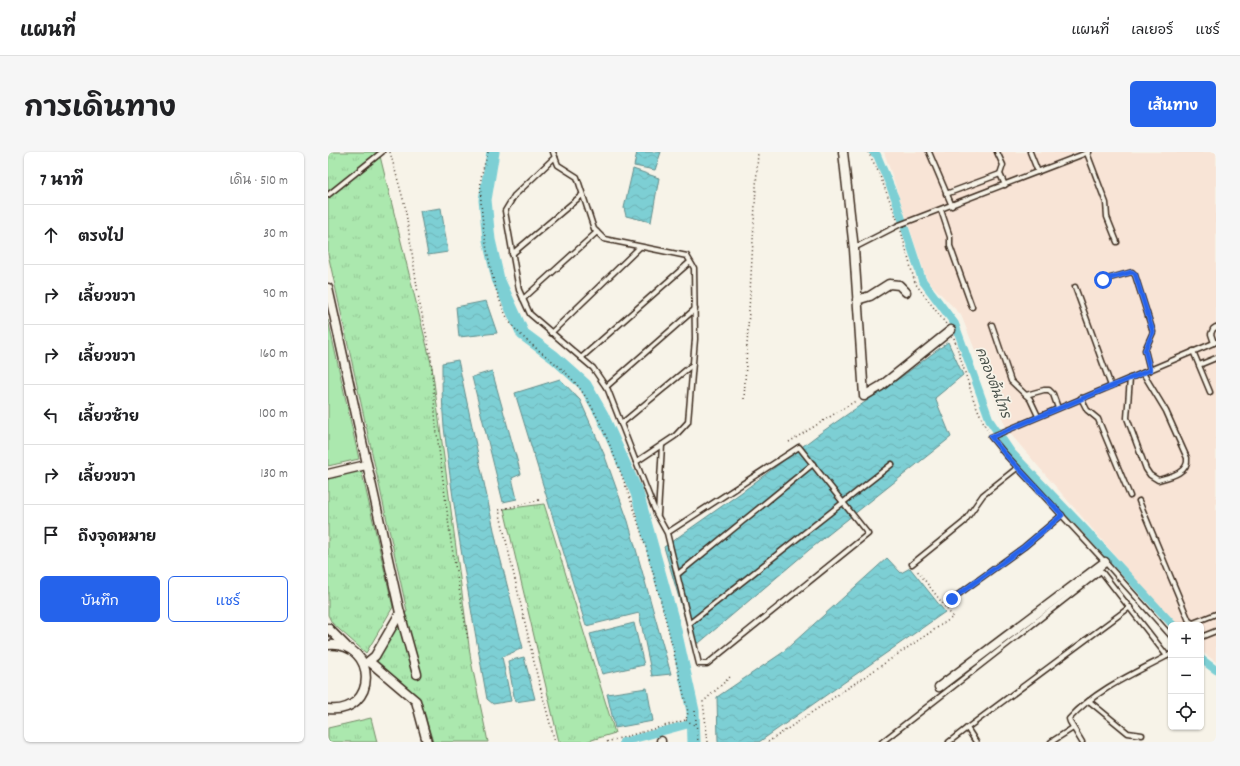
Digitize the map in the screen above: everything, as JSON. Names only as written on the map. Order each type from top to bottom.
[{"type":"street","points":[[843,152],[854,249],[864,396],[881,386],[951,330]]},
{"type":"street","points":[[858,300],[870,296],[889,284],[899,285],[906,292]]},
{"type":"street","points":[[328,288],[400,613],[417,674]]},
{"type":"street","points":[[328,474],[366,465]]},
{"type":"street","points":[[939,687],[1105,562]]},
{"type":"street","points":[[328,709],[336,710],[347,708],[357,701],[364,692],[367,681],[367,664],[375,656],[400,613]]},
{"type":"street","points":[[328,628],[347,647],[356,652],[362,660],[416,701],[427,742]]},
{"type":"street","points":[[328,645],[347,647]]},
{"type":"lane","points":[[328,195],[382,152]]},
{"type":"lane","points":[[553,152],[558,165],[577,177],[582,195],[597,232],[604,239],[687,256],[694,268],[695,339],[688,422],[675,436],[636,462]]},
{"type":"lane","points":[[929,152],[952,206]]},
{"type":"lane","points":[[946,194],[1000,174],[1003,168],[997,152]]},
{"type":"lane","points":[[1030,152],[1038,172]]},
{"type":"lane","points":[[854,249],[900,225],[1088,152],[1106,203],[1108,217],[1117,242]]},
{"type":"lane","points":[[555,158],[514,196],[505,211],[519,290],[530,314],[593,368],[606,387],[658,516],[667,533],[700,664],[707,664],[868,534],[799,447],[667,533]]},
{"type":"lane","points":[[1000,174],[1005,185]]},
{"type":"lane","points":[[512,254],[582,195]]},
{"type":"lane","points":[[941,210],[950,237],[950,246],[972,308]]},
{"type":"lane","points":[[523,299],[597,232]]},
{"type":"lane","points":[[551,333],[640,247]]},
{"type":"lane","points":[[581,358],[690,262]]},
{"type":"lane","points":[[1103,280],[1132,272],[1135,274],[1153,332],[1145,350],[1150,370]]},
{"type":"lane","points":[[1075,287],[1111,386]]},
{"type":"lane","points":[[606,387],[695,309]]},
{"type":"lane","points":[[992,325],[1011,381],[1034,405],[1038,416]]},
{"type":"lane","points":[[1168,633],[1062,515],[1017,468],[992,437],[1038,416],[1215,342],[1211,334],[1213,329],[1216,327]]},
{"type":"lane","points":[[1193,351],[1210,392]]},
{"type":"lane","points":[[1199,365],[1216,358]]},
{"type":"lane","points":[[622,424],[692,365]]},
{"type":"lane","points":[[1130,378],[1126,412],[1128,424],[1150,475],[1154,479],[1158,480],[1166,478],[1185,468],[1188,463],[1187,458],[1166,411],[1142,372]]},
{"type":"lane","points":[[1026,395],[1049,390],[1053,394],[1058,408]]},
{"type":"lane","points":[[1081,398],[1085,408],[1098,419],[1130,496]]},
{"type":"lane","points":[[658,516],[662,445]]},
{"type":"lane","points":[[678,574],[813,464]]},
{"type":"lane","points":[[690,623],[892,464]]},
{"type":"lane","points":[[912,564],[964,522],[983,495],[1017,468]]},
{"type":"lane","points":[[1139,501],[1189,621],[1193,623],[1216,614]]},
{"type":"lane","points":[[952,599],[1024,547],[1062,515]]},
{"type":"lane","points":[[882,742],[1101,571],[1168,654]]},
{"type":"lane","points":[[949,742],[1130,607]]},
{"type":"lane","points":[[1204,636],[1216,631]]},
{"type":"lane","points":[[1082,742],[1069,719],[1100,693],[1168,656]]},
{"type":"lane","points":[[1089,701],[1128,733],[1142,735]]},
{"type":"lane","points":[[967,728],[976,742]]},
{"type":"lane","points":[[1051,742],[1073,728]]},
{"type":"path","points":[[390,152],[405,206],[419,300],[431,357],[436,426],[451,542],[468,640]]},
{"type":"path","points":[[488,152],[481,178],[481,207],[496,290],[511,324],[529,343],[567,374],[586,396],[611,448],[639,525],[659,594],[688,712],[686,720]]},
{"type":"path","points":[[744,399],[758,152]]},
{"type":"path","points":[[868,152],[878,171],[900,225],[915,282],[951,330],[983,425],[992,437]]},
{"type":"path","points":[[789,442],[829,416],[864,396]]},
{"type":"path","points":[[540,500],[499,510],[537,675],[555,742]]},
{"type":"path","points":[[768,742],[953,617],[912,564]]},
{"type":"path","points":[[708,742],[703,702],[730,677]]},
{"type":"path","points":[[696,711],[698,742]]},
{"type":"path","points":[[606,742],[686,720],[696,726]]},
{"type":"shaded area","points":[[884,152],[1216,152],[1216,662],[1204,653],[1204,622],[1172,622],[1007,430],[961,315],[927,280]]},
{"type":"green space","points":[[328,152],[379,152],[432,367],[471,661],[488,742],[433,742],[420,699],[375,663],[407,611],[328,254]]},
{"type":"green space","points":[[328,320],[359,459],[328,466]]},
{"type":"green space","points":[[361,469],[393,607],[366,653],[332,623],[328,615],[328,477]]},
{"type":"green space","points":[[544,504],[615,733],[585,742],[559,742],[504,509]]},
{"type":"green space","points":[[371,718],[377,742],[328,742],[328,728]]},
{"type":"water","points":[[637,152],[661,152],[655,170],[634,166]]},
{"type":"water","points":[[633,169],[659,178],[651,222],[626,216],[624,208]]},
{"type":"water","points":[[441,208],[448,252],[428,255],[420,211]]},
{"type":"water","points":[[486,301],[497,333],[459,337],[456,307]]},
{"type":"water","points":[[948,342],[963,375],[935,398],[951,437],[809,550],[699,643],[692,642],[664,547]]},
{"type":"water","points":[[458,360],[498,549],[523,648],[502,657],[511,701],[493,704],[487,699],[458,529],[444,427],[442,403],[442,363]]},
{"type":"water","points":[[492,371],[521,474],[512,478],[517,499],[503,502],[472,377]]},
{"type":"water","points":[[560,379],[580,400],[604,454],[628,521],[671,674],[652,676],[639,613],[586,626],[515,393]]},
{"type":"water","points":[[887,558],[901,573],[910,568],[945,612],[759,742],[718,742],[717,697],[782,653]]},
{"type":"water","points":[[634,623],[644,665],[602,674],[590,634]]},
{"type":"water","points":[[524,657],[535,699],[515,702],[508,661]]},
{"type":"water","points":[[647,688],[653,721],[615,728],[607,694]]},
{"type":"waterway","points":[[493,152],[485,200],[489,240],[498,279],[523,334],[554,357],[585,385],[602,415],[637,493],[674,626],[693,711],[694,742]]},
{"type":"waterway","name":"คลองต้นไทร","points":[[873,152],[877,155],[895,198],[922,280],[955,324],[990,421],[1011,452],[1082,526],[1170,622]]},
{"type":"waterway","name":"คลองต้นไทร","points":[[1204,661],[1216,670]]},
{"type":"waterway","points":[[623,742],[693,723]]},
{"type":"route","points":[[952,599],[1040,535],[1062,515],[991,437],[1150,370],[1145,350],[1152,338],[1153,332],[1135,274],[1132,272],[1103,280]]}]
